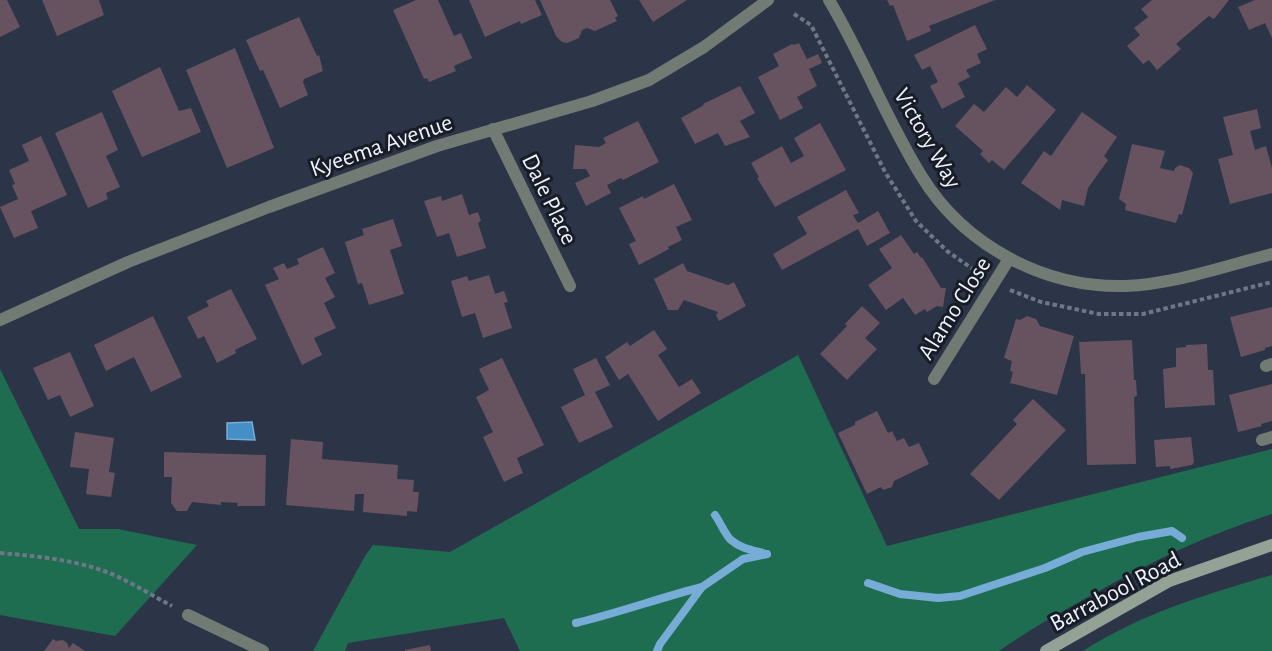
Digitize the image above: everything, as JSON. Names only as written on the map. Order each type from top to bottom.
[{"type":"main road","name":"Barrabool Road","points":[[1046,651],[1169,581],[1272,545]]},
{"type":"street","name":"Kyeema Avenue","points":[[0,320],[150,253],[437,146],[592,101],[649,80],[704,47],[768,0]]},
{"type":"street","name":"Victory Way","points":[[829,0],[910,157],[931,191],[971,233],[1010,259],[1066,280],[1127,286],[1182,278],[1272,254]]},
{"type":"street","name":"Dale Place","points":[[493,129],[570,286]]},
{"type":"street","name":"Alamo Close","points":[[934,379],[1010,259]]},
{"type":"street","points":[[188,615],[263,651]]},
{"type":"path","points":[[794,14],[811,25],[885,172],[916,221],[947,251],[994,284],[1041,302],[1099,314],[1143,314],[1272,282]]},
{"type":"path","points":[[0,553],[27,555],[104,571],[188,615]]},
{"type":"green space","points":[[798,355],[887,546],[1272,449],[1272,514],[1182,548],[1140,569],[1047,620],[999,651],[520,651],[504,618],[348,643],[345,651],[313,651],[373,545],[450,552]]},
{"type":"green space","points":[[0,369],[79,529],[118,529],[197,545],[115,636],[0,615]]},
{"type":"green space","points":[[1272,575],[1272,651],[1083,651],[1127,626],[1174,606]]},
{"type":"water","points":[[252,422],[255,440],[227,439],[227,423]]},
{"type":"building","points":[[0,0],[7,0],[20,27],[0,37]]},
{"type":"building","points":[[42,0],[99,0],[104,15],[57,36]]},
{"type":"building","points":[[416,0],[438,0],[454,36],[461,33],[472,58],[454,66],[456,71],[429,82],[427,78],[424,79],[393,10]]},
{"type":"building","points":[[469,0],[535,0],[542,15],[521,24],[520,21],[485,37]]},
{"type":"building","points":[[540,0],[610,0],[618,16],[615,18],[617,21],[595,31],[587,28],[582,30],[579,38],[567,43],[562,42],[556,36]]},
{"type":"building","points":[[639,0],[687,0],[653,22]]},
{"type":"building","points":[[887,0],[995,0],[929,26],[931,31],[907,41],[893,5],[890,6]]},
{"type":"building","points":[[1152,0],[1229,0],[1214,19],[1209,16],[1176,44],[1181,49],[1157,70],[1149,60],[1143,64],[1127,46],[1140,35],[1134,28],[1148,17],[1141,9]]},
{"type":"building","points":[[1255,0],[1272,0],[1272,38],[1265,23],[1249,30],[1238,7]]},
{"type":"building","points":[[299,17],[317,56],[319,55],[323,71],[304,79],[308,95],[280,108],[246,40]]},
{"type":"building","points":[[975,25],[987,49],[977,54],[981,63],[966,70],[970,77],[958,83],[965,97],[942,109],[930,86],[938,82],[930,66],[922,70],[914,55]]},
{"type":"building","points":[[799,43],[807,59],[818,54],[822,63],[809,69],[817,86],[797,97],[803,108],[780,120],[758,77],[779,66],[773,54],[792,44]]},
{"type":"building","points":[[235,48],[274,148],[227,168],[186,70]]},
{"type":"building","points":[[160,67],[179,111],[191,108],[201,132],[142,157],[112,91]]},
{"type":"building","points":[[1027,85],[1056,110],[1004,170],[992,160],[989,163],[980,154],[983,151],[955,126],[974,104],[984,112],[1006,87],[1017,97]]},
{"type":"building","points":[[740,86],[755,113],[740,121],[750,137],[725,146],[718,133],[695,144],[681,118],[703,104]]},
{"type":"building","points":[[1257,109],[1261,128],[1250,131],[1255,150],[1266,146],[1272,168],[1272,193],[1230,204],[1218,159],[1233,155],[1223,117]]},
{"type":"building","points":[[102,112],[118,150],[106,156],[120,187],[106,193],[108,199],[88,208],[55,133]]},
{"type":"building","points":[[1082,112],[1117,137],[1104,156],[1108,160],[1088,188],[1084,206],[1062,200],[1060,210],[1021,183],[1044,151],[1051,156]]},
{"type":"building","points":[[638,121],[659,162],[623,180],[621,178],[607,185],[611,193],[586,206],[575,183],[590,176],[586,169],[573,169],[575,145],[599,147],[606,143],[603,138]]},
{"type":"building","points":[[820,123],[846,170],[775,207],[757,178],[759,177],[751,163],[782,146],[791,163],[804,156],[794,138]]},
{"type":"building","points":[[41,136],[67,195],[31,211],[38,228],[14,238],[0,207],[18,199],[9,170],[29,161],[22,145]]},
{"type":"building","points":[[1132,144],[1165,151],[1160,168],[1174,171],[1180,165],[1189,168],[1193,173],[1182,215],[1179,214],[1176,223],[1125,210],[1126,204],[1119,199]]},
{"type":"building","points":[[674,184],[692,220],[676,227],[682,240],[639,265],[629,244],[636,241],[619,208]]},
{"type":"building","points":[[846,190],[859,213],[853,215],[858,223],[878,211],[890,233],[867,246],[858,229],[782,270],[773,254],[807,234],[797,217]]},
{"type":"building","points":[[462,194],[469,215],[478,212],[481,221],[478,223],[486,248],[457,257],[449,233],[437,237],[424,201],[441,196],[442,201]]},
{"type":"building","points":[[393,219],[402,246],[390,250],[404,294],[369,305],[362,283],[358,284],[345,242],[364,235],[362,229]]},
{"type":"building","points":[[901,235],[914,254],[917,252],[922,257],[941,288],[946,288],[943,307],[937,306],[927,312],[925,309],[915,315],[903,298],[886,310],[868,285],[892,268],[879,249]]},
{"type":"building","points":[[323,247],[335,273],[325,278],[335,297],[324,303],[336,328],[314,338],[322,355],[302,365],[265,285],[279,279],[273,268],[284,263],[287,269],[299,264],[297,259]]},
{"type":"building","points":[[683,263],[687,271],[728,285],[734,282],[746,306],[719,321],[716,315],[718,312],[684,300],[678,310],[668,310],[654,279]]},
{"type":"building","points":[[489,275],[495,294],[504,291],[508,302],[504,303],[512,328],[483,338],[475,313],[462,317],[451,281],[467,276],[469,281]]},
{"type":"building","points":[[231,289],[257,339],[235,350],[236,353],[217,363],[204,336],[198,339],[187,317],[209,306],[206,301]]},
{"type":"building","points":[[862,306],[880,323],[865,338],[877,349],[847,380],[820,354],[847,326],[845,324]]},
{"type":"building","points":[[1272,307],[1272,346],[1241,357],[1230,317]]},
{"type":"building","points":[[153,316],[182,377],[151,392],[134,357],[106,371],[94,345]]},
{"type":"building","points":[[1027,316],[1036,319],[1040,326],[1074,336],[1057,395],[1010,383],[1013,372],[1010,371],[1012,361],[1004,358],[1016,319],[1020,320]]},
{"type":"building","points":[[654,330],[667,349],[658,355],[679,387],[692,379],[701,393],[658,421],[628,374],[619,380],[605,357],[627,342],[630,346]]},
{"type":"building","points":[[1132,340],[1137,396],[1134,397],[1136,464],[1087,465],[1085,374],[1081,374],[1079,342]]},
{"type":"building","points":[[1207,344],[1208,370],[1213,370],[1215,405],[1165,408],[1163,369],[1176,367],[1176,348]]},
{"type":"building","points":[[70,352],[94,406],[70,417],[60,395],[48,400],[33,368]]},
{"type":"building","points":[[502,358],[544,445],[517,458],[523,473],[504,482],[483,437],[493,432],[476,397],[489,390],[479,369]]},
{"type":"building","points":[[596,358],[610,385],[595,392],[613,427],[579,443],[561,407],[585,395],[573,369]]},
{"type":"building","points":[[1272,384],[1272,421],[1238,432],[1229,395]]},
{"type":"building","points":[[1033,399],[1066,430],[999,500],[970,474],[1017,424],[1013,420]]},
{"type":"building","points":[[877,411],[888,433],[892,431],[897,441],[904,438],[909,447],[919,443],[929,464],[894,481],[892,487],[883,490],[881,487],[867,494],[838,433]]},
{"type":"building","points":[[75,432],[114,438],[109,472],[115,473],[111,497],[86,494],[89,469],[70,467]]},
{"type":"building","points":[[1191,437],[1194,462],[1192,465],[1170,469],[1170,466],[1156,467],[1154,440]]},
{"type":"building","points":[[291,439],[323,442],[322,459],[398,465],[397,479],[414,480],[413,492],[419,492],[417,512],[407,511],[407,516],[363,512],[364,494],[355,494],[354,511],[286,505]]},
{"type":"building","points":[[164,452],[266,455],[265,506],[192,502],[187,511],[177,511],[171,503],[172,477],[164,477]]},
{"type":"building","points":[[53,639],[63,640],[69,648],[73,643],[85,651],[44,651]]},
{"type":"building","points":[[430,645],[431,651],[405,651],[405,650]]},
{"type":"waterway","points":[[715,515],[731,540],[742,547],[763,553]]},
{"type":"waterway","points":[[868,583],[900,594],[938,598],[960,596],[1045,568],[1082,552],[1138,537],[1172,531],[1182,538]]},
{"type":"waterway","points":[[657,651],[702,587],[743,559],[767,554]]},
{"type":"waterway","points":[[576,623],[702,587]]}]
